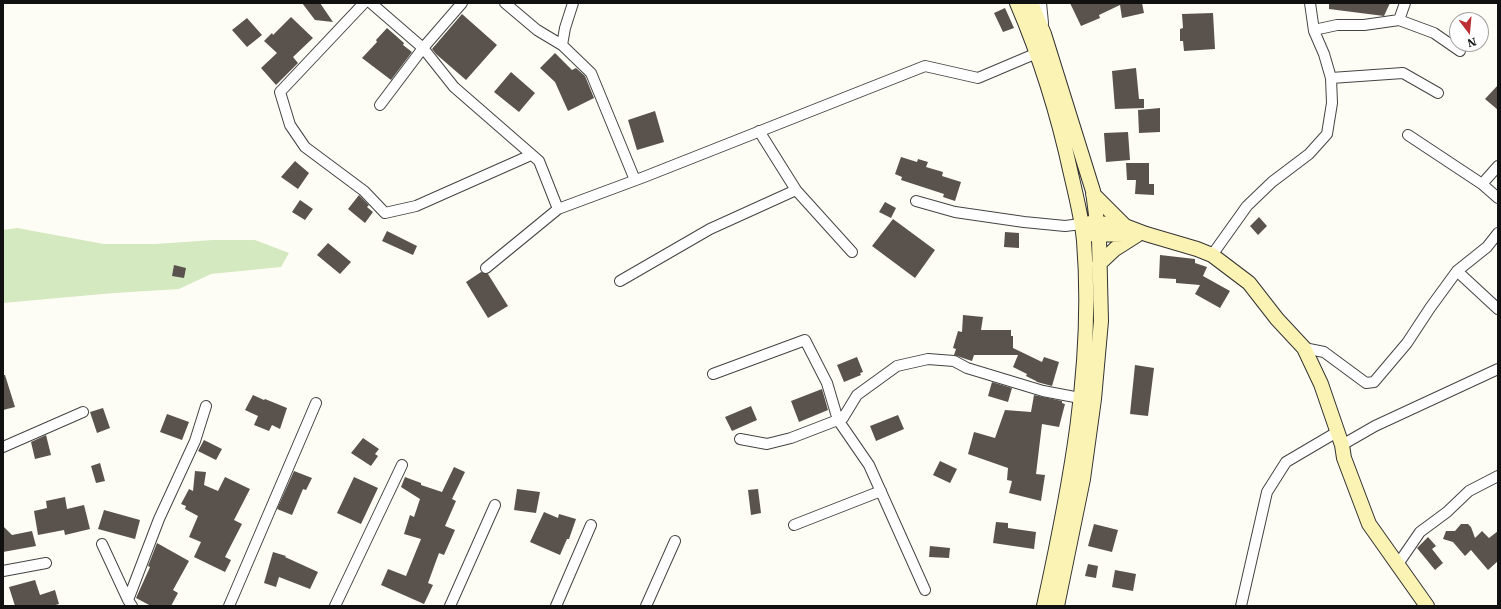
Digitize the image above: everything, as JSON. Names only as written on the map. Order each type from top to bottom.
[{"type":"main road","points":[[1017,3],[1038,53],[1061,126],[1082,229],[1087,321],[1075,447],[1044,606]]},
{"type":"main road","points":[[1031,3],[1044,34],[1093,194],[1098,228],[1101,321],[1094,399],[1083,479],[1057,606]]},
{"type":"main road","points":[[1093,194],[1125,226],[1142,234]]},
{"type":"main road","points":[[1082,229],[1125,226]]},
{"type":"main road","points":[[1098,228],[1142,234],[1197,249],[1212,256],[1249,283],[1277,319],[1304,348],[1321,384],[1340,439],[1344,458],[1369,524],[1427,606]]},
{"type":"main road","points":[[1099,264],[1115,249],[1142,234]]},
{"type":"street","points":[[364,3],[280,92],[290,126],[305,147],[364,191],[385,214],[416,206],[531,155]]},
{"type":"street","points":[[372,3],[423,48],[454,87],[539,161],[558,209]]},
{"type":"street","points":[[380,105],[423,48],[462,3]]},
{"type":"street","points":[[505,3],[537,30],[562,45],[591,73],[635,180]]},
{"type":"street","points":[[562,45],[565,28],[573,3]]},
{"type":"street","points":[[1041,3],[1044,34]]},
{"type":"street","points":[[1212,256],[1247,206],[1272,182],[1309,154],[1328,134],[1332,103],[1330,78],[1324,54],[1314,30],[1310,3]]},
{"type":"street","points":[[1399,20],[1405,3]]},
{"type":"street","points":[[1314,30],[1337,25],[1364,25],[1399,20],[1434,33],[1449,43]]},
{"type":"street","points":[[486,268],[558,209],[925,66],[978,78],[1038,53]]},
{"type":"street","points":[[1330,78],[1403,74],[1438,93]]},
{"type":"street","points":[[759,131],[796,190],[852,252]]},
{"type":"street","points":[[1408,135],[1482,184],[1498,198]]},
{"type":"street","points":[[1482,184],[1498,166]]},
{"type":"street","points":[[620,281],[710,229],[796,190]]},
{"type":"street","points":[[916,201],[955,212],[1082,229]]},
{"type":"street","points":[[1304,348],[1324,352],[1366,383],[1374,382],[1407,343],[1457,271],[1487,247],[1498,233]]},
{"type":"street","points":[[1457,271],[1498,309]]},
{"type":"street","points":[[713,374],[805,340],[827,383],[838,420],[869,465],[925,590]]},
{"type":"street","points":[[740,439],[767,444],[791,438],[843,418],[857,395],[897,366],[928,359],[954,362],[967,368],[1043,391],[1080,398]]},
{"type":"street","points":[[1241,606],[1267,492],[1286,462],[1375,426],[1498,368]]},
{"type":"street","points":[[229,606],[316,403]]},
{"type":"street","points":[[130,603],[159,519],[195,441],[206,406]]},
{"type":"street","points":[[3,447],[83,412]]},
{"type":"street","points":[[335,606],[402,465]]},
{"type":"street","points":[[1398,564],[1420,532],[1447,512],[1469,491],[1498,476]]},
{"type":"street","points":[[794,525],[880,491]]},
{"type":"street","points":[[450,606],[495,505]]},
{"type":"street","points":[[556,606],[591,525]]},
{"type":"street","points":[[646,606],[675,541]]},
{"type":"street","points":[[102,544],[130,603]]},
{"type":"street","points":[[3,571],[46,563]]},
{"type":"green space","points":[[17,228],[104,244],[155,244],[213,240],[255,240],[289,253],[281,267],[211,274],[179,289],[3,303],[3,230]]},
{"type":"building","points":[[302,3],[320,3],[333,22],[315,20]]},
{"type":"building","points":[[1070,3],[1142,3],[1144,13],[1122,18],[1120,5],[1099,15],[1100,18],[1081,26]]},
{"type":"building","points":[[1329,3],[1390,3],[1384,16],[1329,9]]},
{"type":"building","points":[[1005,8],[1014,28],[1003,32],[994,13]]},
{"type":"building","points":[[1213,13],[1215,49],[1184,51],[1183,41],[1180,41],[1180,29],[1183,28],[1182,14]]},
{"type":"building","points":[[462,14],[497,45],[466,80],[432,49]]},
{"type":"building","points":[[291,17],[313,38],[293,57],[298,63],[276,85],[261,68],[277,53],[264,41],[272,33],[273,35]]},
{"type":"building","points":[[247,18],[262,35],[247,47],[232,30]]},
{"type":"building","points":[[387,28],[412,52],[391,80],[362,58],[377,42],[376,40]]},
{"type":"building","points":[[555,53],[572,70],[576,68],[585,76],[594,98],[568,111],[555,82],[540,68]]},
{"type":"building","points":[[1136,68],[1139,99],[1144,99],[1144,108],[1115,109],[1112,71]]},
{"type":"building","points":[[511,72],[535,93],[519,112],[494,92]]},
{"type":"building","points":[[1498,85],[1498,110],[1485,99]]},
{"type":"building","points":[[1160,108],[1160,132],[1139,133],[1138,110]]},
{"type":"building","points":[[655,111],[664,142],[637,150],[628,120]]},
{"type":"building","points":[[1128,132],[1130,160],[1106,162],[1104,133]]},
{"type":"building","points":[[901,157],[917,162],[918,159],[928,162],[926,167],[943,172],[942,176],[961,182],[955,201],[943,197],[944,194],[901,180],[902,177],[895,174]]},
{"type":"building","points":[[295,161],[309,173],[298,189],[281,177]]},
{"type":"building","points":[[1126,163],[1149,163],[1149,184],[1154,184],[1154,195],[1135,194],[1136,180],[1127,180]]},
{"type":"building","points":[[359,195],[369,205],[367,207],[373,212],[365,223],[348,209]]},
{"type":"building","points":[[300,200],[313,209],[305,220],[292,212]]},
{"type":"building","points":[[885,202],[896,208],[891,218],[879,212]]},
{"type":"building","points":[[1259,217],[1267,226],[1258,235],[1250,226]]},
{"type":"building","points":[[893,219],[935,250],[915,278],[872,246]]},
{"type":"building","points":[[387,231],[417,246],[413,255],[382,241]]},
{"type":"building","points":[[1005,232],[1019,233],[1019,248],[1004,247]]},
{"type":"building","points":[[328,243],[351,262],[340,274],[317,255]]},
{"type":"building","points":[[1160,255],[1195,259],[1195,263],[1207,267],[1203,276],[1230,291],[1220,308],[1195,294],[1200,285],[1176,283],[1176,279],[1159,278]]},
{"type":"building","points":[[174,265],[186,268],[184,278],[172,276]]},
{"type":"building","points":[[481,272],[488,274],[508,306],[488,318],[466,282]]},
{"type":"building","points":[[963,315],[983,317],[981,330],[1011,330],[1011,336],[1013,336],[1013,348],[1042,362],[1044,357],[1059,362],[1052,386],[1037,382],[1026,376],[1027,374],[1013,367],[1018,355],[974,355],[972,361],[954,355],[956,349],[953,348],[958,331],[962,332]]},
{"type":"building","points":[[857,357],[863,372],[860,373],[861,375],[844,382],[837,365]]},
{"type":"building","points":[[1135,365],[1154,368],[1148,416],[1130,414]]},
{"type":"building","points":[[3,375],[5,375],[15,407],[3,410]]},
{"type":"building","points":[[992,382],[1012,388],[1008,402],[988,396]]},
{"type":"building","points":[[822,389],[828,410],[799,422],[791,401]]},
{"type":"building","points":[[253,395],[287,408],[280,429],[272,425],[269,431],[254,425],[258,416],[245,410]]},
{"type":"building","points":[[1034,395],[1062,401],[1062,403],[1065,404],[1059,427],[1042,424],[1036,474],[1045,475],[1041,501],[1009,493],[1012,481],[1007,480],[1008,468],[968,454],[974,432],[995,438],[1005,410],[1031,412]]},
{"type":"building","points":[[751,406],[757,420],[732,431],[725,417]]},
{"type":"building","points":[[103,408],[110,428],[97,433],[90,412]]},
{"type":"building","points":[[167,414],[189,422],[182,440],[160,432]]},
{"type":"building","points":[[898,415],[904,429],[876,441],[870,426]]},
{"type":"building","points":[[46,435],[51,455],[35,459],[31,442]]},
{"type":"building","points":[[363,438],[379,449],[375,454],[378,456],[371,466],[351,453]]},
{"type":"building","points":[[204,440],[222,449],[216,460],[198,451]]},
{"type":"building","points":[[940,461],[957,469],[950,483],[933,475]]},
{"type":"building","points":[[100,463],[105,481],[96,483],[91,466]]},
{"type":"building","points":[[454,467],[465,472],[452,499],[456,501],[445,526],[455,530],[444,555],[439,553],[428,583],[433,585],[424,604],[381,585],[388,569],[406,576],[421,539],[404,534],[410,515],[414,517],[420,499],[401,487],[405,477],[421,483],[421,485],[442,492]]},
{"type":"building","points":[[195,471],[206,472],[204,485],[218,491],[225,477],[250,489],[234,520],[242,524],[225,557],[231,560],[225,572],[194,557],[201,542],[189,537],[198,516],[185,509],[186,506],[181,504],[189,489],[193,491]]},
{"type":"building","points":[[294,471],[312,478],[306,490],[303,489],[292,515],[277,509]]},
{"type":"building","points":[[354,477],[378,488],[361,524],[337,513]]},
{"type":"building","points":[[517,489],[540,492],[536,513],[514,510]]},
{"type":"building","points":[[758,489],[761,513],[751,515],[748,490]]},
{"type":"building","points":[[65,497],[67,509],[84,505],[90,529],[65,535],[64,530],[38,535],[34,511],[47,508],[46,501]]},
{"type":"building","points":[[104,510],[140,520],[135,539],[98,529]]},
{"type":"building","points":[[544,512],[558,518],[559,514],[576,519],[569,539],[567,539],[560,555],[530,542]]},
{"type":"building","points":[[996,522],[1008,523],[1008,528],[1036,532],[1034,549],[993,543]]},
{"type":"building","points":[[1094,524],[1118,530],[1112,552],[1088,546]]},
{"type":"building","points":[[1461,524],[1468,524],[1471,527],[1475,538],[1482,531],[1489,538],[1498,531],[1498,561],[1488,570],[1471,550],[1465,556],[1453,542],[1443,539],[1446,531],[1455,531]]},
{"type":"building","points":[[3,526],[12,535],[32,531],[36,546],[3,552]]},
{"type":"building","points":[[1428,537],[1436,546],[1432,549],[1443,563],[1435,570],[1417,548]]},
{"type":"building","points":[[157,543],[189,561],[173,590],[178,593],[171,606],[151,606],[136,598],[150,567],[148,566]]},
{"type":"building","points":[[930,546],[950,548],[949,558],[929,557]]},
{"type":"building","points":[[273,552],[286,556],[285,557],[318,572],[310,589],[279,577],[276,587],[264,583]]},
{"type":"building","points":[[1088,564],[1098,566],[1096,578],[1085,576]]},
{"type":"building","points":[[1115,570],[1136,574],[1133,591],[1112,587]]},
{"type":"building","points":[[35,580],[40,595],[55,590],[59,604],[52,606],[15,606],[9,587]]}]
